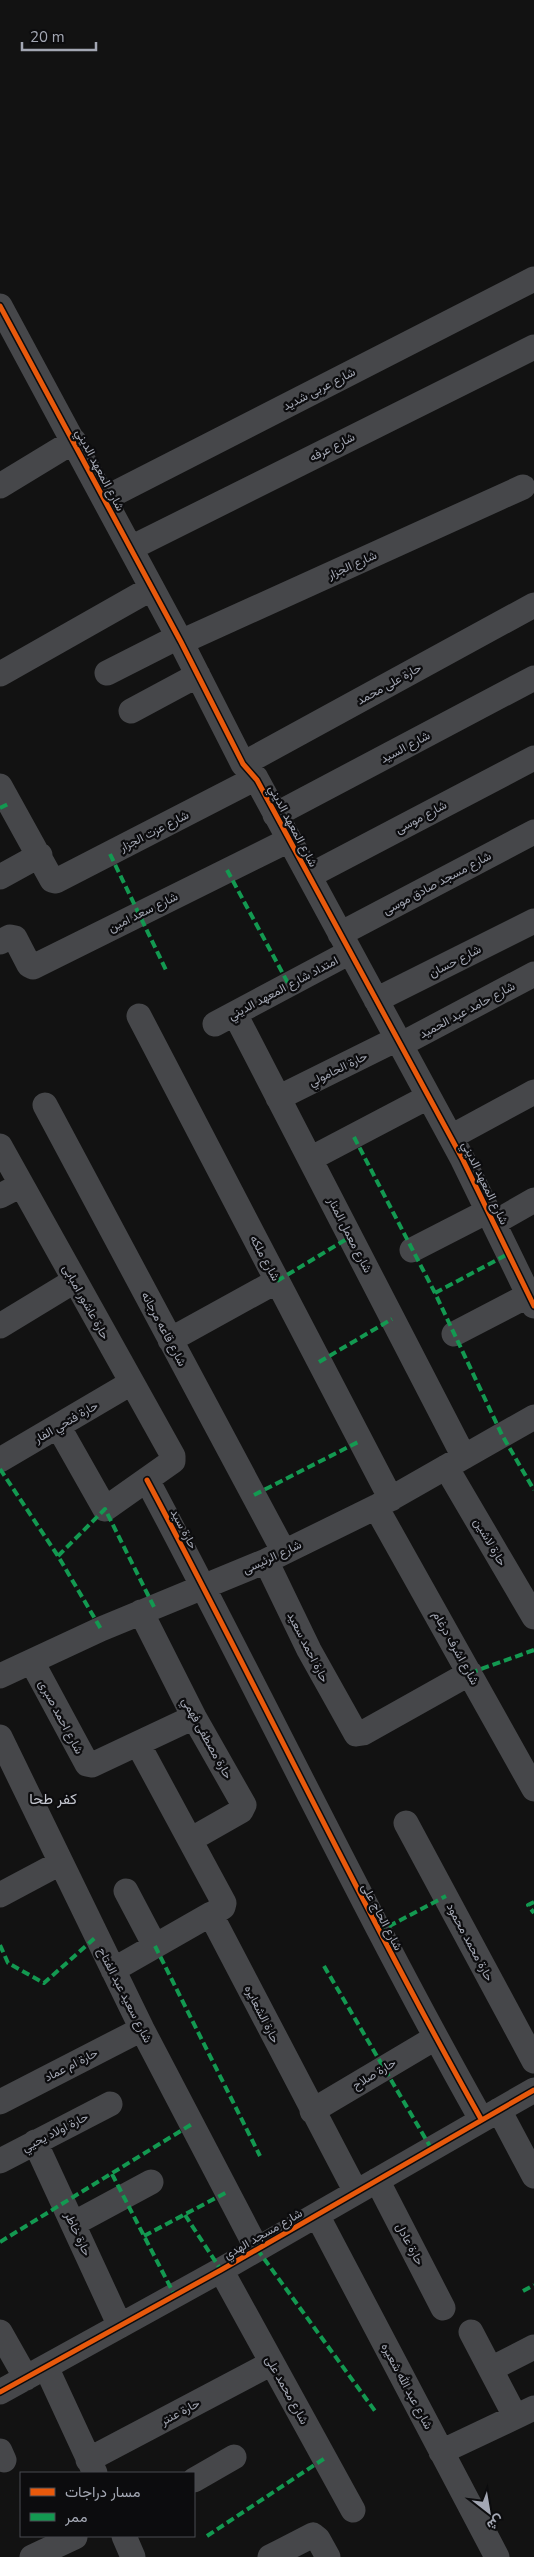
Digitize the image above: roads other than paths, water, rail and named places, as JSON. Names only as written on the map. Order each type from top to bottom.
[{"type":"street","name":"شارع عربى شديد","points":[[104,498],[534,279]]},
{"type":"street","name":"شارع المعهد الديني","points":[[0,306],[250,771],[451,1137],[491,1217],[529,1285]]},
{"type":"street","name":"شارع عرفه","points":[[131,548],[534,347]]},
{"type":"street","points":[[0,486],[74,441]]},
{"type":"street","name":"شارع الجزار","points":[[106,673],[522,487]]},
{"type":"street","points":[[0,674],[152,588]]},
{"type":"street","name":"حارة على محمد","points":[[250,771],[534,605]]},
{"type":"street","points":[[131,711],[198,675]]},
{"type":"street","name":"شارع السيد","points":[[275,815],[534,678]]},
{"type":"street","name":"شارع موسى","points":[[309,876],[534,758]]},
{"type":"street","name":"شارع عزت الجزار","points":[[40,856],[52,880],[58,880],[250,771]]},
{"type":"street","points":[[0,786],[40,856],[0,877]]},
{"type":"street","name":"شارع مسجد صادق موسى","points":[[345,943],[534,832]]},
{"type":"street","name":"شارع سعد امين","points":[[5,939],[16,939],[29,966],[33,967],[289,840]]},
{"type":"street","name":"شارع حسان","points":[[376,1000],[534,921]]},
{"type":"street","name":"امتداد شارع المعهد الديني","points":[[225,1019],[345,943]]},
{"type":"street","name":"شارع حامد عبد الحميد","points":[[399,1042],[534,974]]},
{"type":"street","name":"شارع ملكه","points":[[139,1016],[277,1281],[383,1503]]},
{"type":"street","name":"شارع معمل المنار","points":[[225,1019],[278,1098],[310,1159],[455,1462]]},
{"type":"street","name":"حارة الحامولي","points":[[278,1098],[399,1042]]},
{"type":"street","points":[[451,1137],[534,1092]]},
{"type":"street","points":[[310,1159],[428,1097]]},
{"type":"street","name":"شارع قاعه مرجانه","points":[[45,1105],[170,1340],[275,1556]]},
{"type":"street","name":"حارة عاشور امبابى","points":[[0,1146],[173,1456],[172,1462],[146,1480]]},
{"type":"street","points":[[0,1196],[21,1185]]},
{"type":"street","points":[[412,1250],[534,1200]]},
{"type":"street","points":[[0,1326],[74,1281]]},
{"type":"street","points":[[170,1340],[277,1281]]},
{"type":"street","points":[[454,1334],[529,1285]]},
{"type":"street","name":"حارة فتحي الفار","points":[[0,1460],[131,1383]]},
{"type":"street","name":"شارع الرئيسى","points":[[2,1672],[32,1662],[141,1612],[275,1556],[383,1503],[534,1417]]},
{"type":"street","points":[[58,1426],[106,1509],[146,1480]]},
{"type":"street","name":"حارة لاشين","points":[[455,1462],[534,1618]]},
{"type":"street","name":"حارة سيد","points":[[146,1480],[204,1587]]},
{"type":"street","name":"شارع اشرف درغام","points":[[383,1503],[470,1673],[534,1789]]},
{"type":"street","name":"حارة احمد سعيد","points":[[275,1556],[308,1650],[354,1732],[364,1733],[470,1673]]},
{"type":"street","name":"شارع الحاج على","points":[[204,1587],[299,1778],[435,2038],[534,2176]]},
{"type":"street","name":"حارة مصطفى فهمي","points":[[141,1612],[194,1718],[244,1805],[241,1811],[190,1840]]},
{"type":"street","name":"شارع احمد صبرى","points":[[32,1662],[85,1763],[94,1764],[138,1744]]},
{"type":"street","points":[[113,1970],[211,1914],[224,1904],[138,1744],[194,1718]]},
{"type":"street","name":"شارع سعيد عبد الفتاح","points":[[0,1737],[142,2029],[257,2249]]},
{"type":"street","name":"حارة محمد محمود","points":[[406,1822],[534,2061]]},
{"type":"street","points":[[0,1895],[60,1863]]},
{"type":"street","points":[[126,1891],[155,1946]]},
{"type":"street","name":"حارة الشعايره","points":[[211,1914],[312,2111],[366,2186]]},
{"type":"street","name":"حارة ام عماد","points":[[0,2102],[142,2029]]},
{"type":"street","name":"حارة صلاح","points":[[312,2111],[435,2038]]},
{"type":"street","name":"شارع مسجد الهدي","points":[[0,2392],[221,2270],[534,2090]]},
{"type":"street","name":"حارة اولاد يحيي","points":[[0,2161],[110,2104]]},
{"type":"street","name":"حارة خاطر","points":[[36,2142],[120,2326]]},
{"type":"street","points":[[73,2224],[151,2182]]},
{"type":"street","name":"حارة عادل","points":[[366,2186],[443,2308]]},
{"type":"street","name":"شارع عبد الله شعيره","points":[[317,2215],[497,2557]]},
{"type":"street","name":"شارع محمد على","points":[[221,2270],[353,2510]]},
{"type":"street","points":[[0,2332],[36,2372],[92,2467]]},
{"type":"street","points":[[441,2452],[525,2412],[491,2369],[471,2332]]},
{"type":"street","points":[[491,2369],[534,2347]]},
{"type":"street","name":"حارة عنتر","points":[[92,2467],[272,2363]]},
{"type":"street","points":[[195,2479],[234,2457]]},
{"type":"street","points":[[270,2557],[311,2536],[318,2539],[328,2557]]},
{"type":"street","points":[[32,2557],[76,2537]]},
{"type":"street","points":[[124,2537],[133,2557]]},
{"type":"district","name":"كفر طحا","points":[[53,1799]]}]
